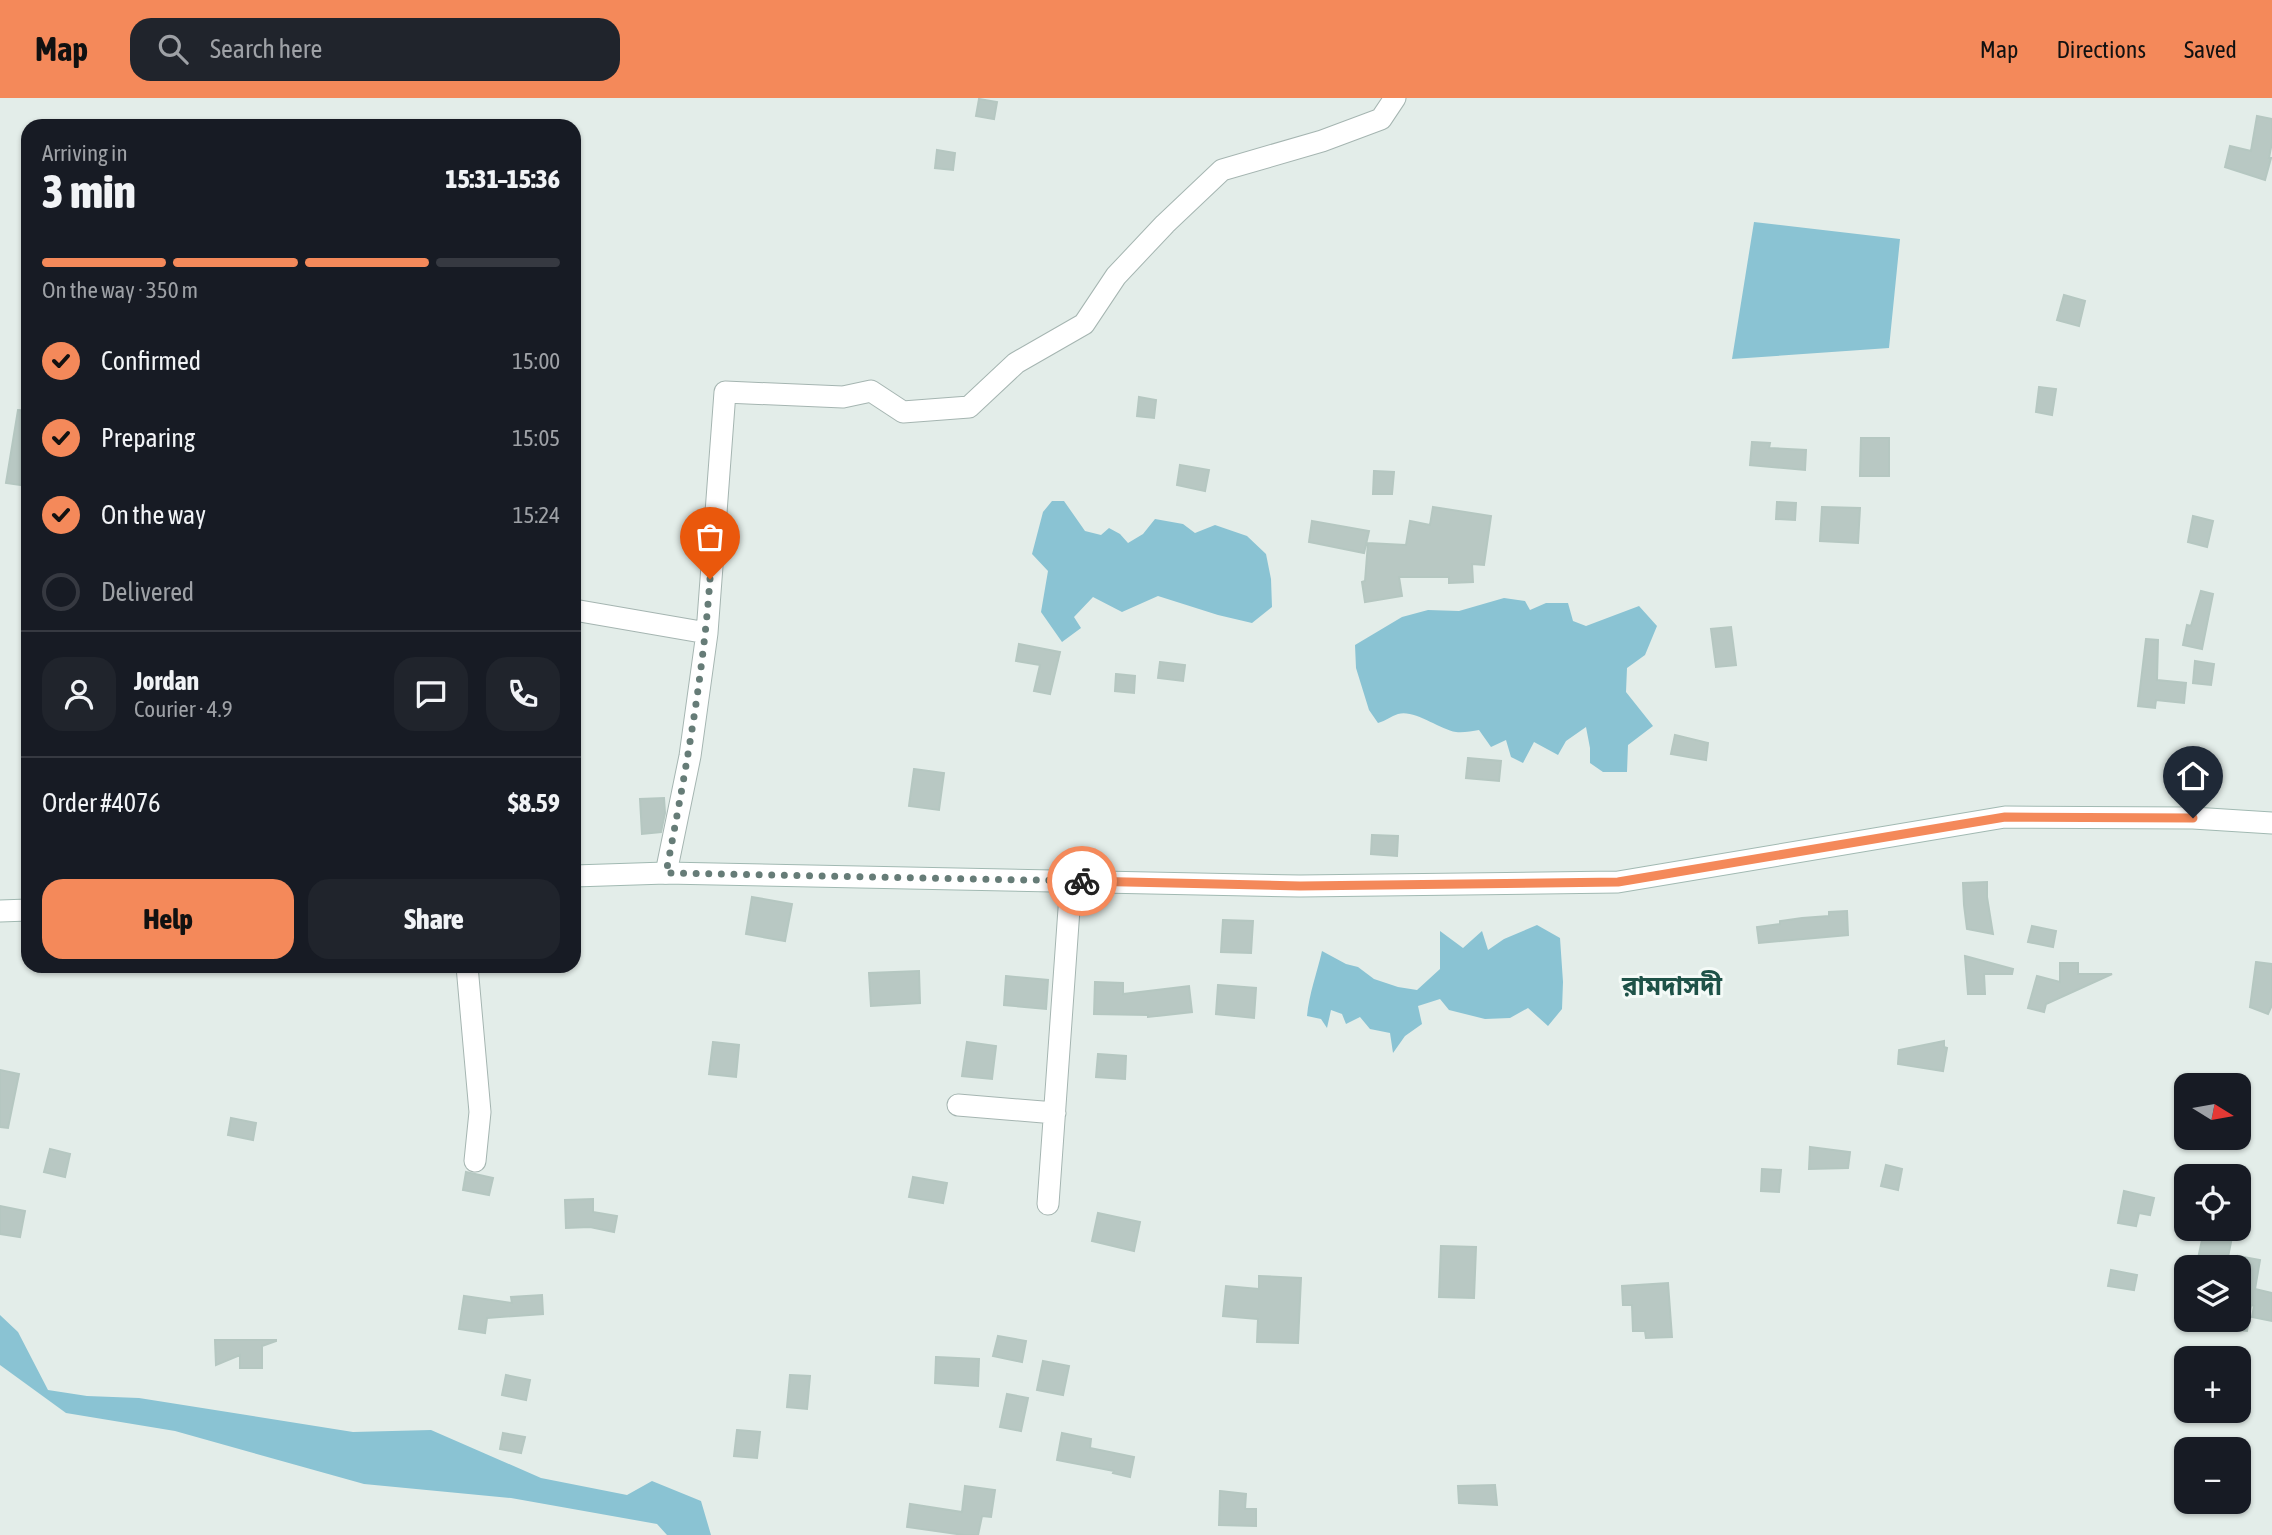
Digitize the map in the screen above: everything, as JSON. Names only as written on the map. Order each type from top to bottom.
[{"type":"street","points":[[666,873],[690,755],[707,632],[725,392],[843,397],[871,391],[904,411],[969,407],[1016,363],[1084,324],[1116,276],[1165,224],[1222,170],[1322,141],[1381,119],[1395,98]]},
{"type":"street","points":[[581,611],[707,632]]},
{"type":"street","points":[[581,876],[666,873],[1300,886],[1618,882],[2005,817],[2193,818],[2272,822]]},
{"type":"street","points":[[1048,1204],[1071,881]]},
{"type":"street","points":[[0,911],[21,910]]},
{"type":"street","points":[[468,973],[480,1112],[475,1161]]},
{"type":"street","points":[[958,1105],[1055,1113]]},
{"type":"water","points":[[1754,222],[1900,239],[1889,348],[1732,359]]},
{"type":"water","points":[[1052,501],[1064,501],[1085,531],[1101,535],[1109,528],[1120,534],[1128,543],[1143,534],[1155,519],[1183,524],[1195,533],[1215,525],[1247,536],[1266,554],[1271,579],[1272,607],[1252,623],[1158,596],[1122,612],[1093,597],[1074,617],[1081,628],[1062,642],[1041,612],[1048,571],[1032,554],[1043,512]]},
{"type":"water","points":[[1504,598],[1525,601],[1530,610],[1546,603],[1568,603],[1573,621],[1586,626],[1639,606],[1657,626],[1645,655],[1627,668],[1626,692],[1653,726],[1628,745],[1627,772],[1603,772],[1590,763],[1586,727],[1566,741],[1558,755],[1534,742],[1523,763],[1511,757],[1506,740],[1491,747],[1479,730],[1456,732],[1404,713],[1378,723],[1369,710],[1356,668],[1355,645],[1402,617],[1428,610],[1459,611]]},
{"type":"water","points":[[1537,925],[1560,938],[1562,1009],[1548,1026],[1528,1008],[1510,1018],[1485,1019],[1449,1010],[1440,999],[1418,1006],[1422,1024],[1405,1036],[1393,1053],[1390,1033],[1370,1029],[1360,1017],[1346,1024],[1342,1014],[1331,1010],[1327,1028],[1321,1019],[1307,1016],[1322,951],[1346,964],[1358,967],[1374,979],[1417,990],[1440,969],[1440,931],[1463,948],[1482,931],[1488,950],[1504,939]]},
{"type":"water","points":[[0,1315],[18,1332],[48,1390],[87,1396],[139,1398],[353,1432],[431,1430],[541,1478],[627,1495],[652,1481],[701,1501],[711,1535],[667,1535],[657,1524],[511,1498],[364,1484],[175,1431],[66,1413],[0,1365]]},
{"type":"building","points":[[979,99],[997,102],[994,119],[976,116]]},
{"type":"building","points":[[2257,116],[2272,119],[2271,158],[2265,180],[2225,167],[2230,146],[2251,151]]},
{"type":"building","points":[[937,150],[955,153],[953,170],[935,168]]},
{"type":"building","points":[[2064,295],[2085,301],[2079,326],[2057,320]]},
{"type":"building","points":[[2039,387],[2056,389],[2052,415],[2036,412]]},
{"type":"building","points":[[1139,397],[1156,400],[1154,418],[1137,416]]},
{"type":"building","points":[[18,410],[21,410],[21,485],[6,483]]},
{"type":"building","points":[[1861,438],[1889,438],[1889,476],[1860,476]]},
{"type":"building","points":[[1752,442],[1770,443],[1769,448],[1806,450],[1805,470],[1750,465]]},
{"type":"building","points":[[1180,465],[1209,470],[1205,491],[1177,485]]},
{"type":"building","points":[[1374,471],[1394,472],[1392,494],[1373,494]]},
{"type":"building","points":[[1777,502],[1796,503],[1795,520],[1776,519]]},
{"type":"building","points":[[1433,507],[1491,516],[1484,565],[1472,564],[1473,582],[1449,583],[1449,577],[1399,577],[1402,596],[1365,602],[1362,582],[1365,581],[1368,543],[1406,545],[1410,521],[1430,525]]},
{"type":"building","points":[[1822,507],[1860,508],[1858,543],[1820,541]]},
{"type":"building","points":[[2193,516],[2213,521],[2207,547],[2188,542]]},
{"type":"building","points":[[1312,521],[1369,531],[1364,553],[1309,542]]},
{"type":"building","points":[[2201,591],[2213,594],[2202,649],[2183,645],[2187,625],[2191,626]]},
{"type":"building","points":[[1731,627],[1736,665],[1716,667],[1711,629]]},
{"type":"building","points":[[2146,639],[2158,640],[2157,680],[2186,683],[2184,703],[2156,700],[2155,708],[2138,706]]},
{"type":"building","points":[[1019,644],[1060,652],[1050,694],[1034,691],[1040,665],[1016,661]]},
{"type":"building","points":[[2195,661],[2214,664],[2211,685],[2193,683]]},
{"type":"building","points":[[1160,662],[1185,665],[1183,681],[1158,678]]},
{"type":"building","points":[[1116,674],[1135,676],[1134,693],[1115,691]]},
{"type":"building","points":[[1675,735],[1708,743],[1706,760],[1671,754]]},
{"type":"building","points":[[1468,758],[1501,761],[1499,781],[1466,778]]},
{"type":"building","points":[[914,769],[944,773],[939,810],[909,806]]},
{"type":"building","points":[[664,798],[665,813],[661,832],[642,834],[640,799]]},
{"type":"building","points":[[1372,835],[1398,836],[1397,856],[1371,854]]},
{"type":"building","points":[[1987,882],[1993,934],[1967,929],[1964,905],[1963,883]]},
{"type":"building","points":[[752,897],[792,904],[785,941],[746,934]]},
{"type":"building","points":[[1847,911],[1848,935],[1759,943],[1757,927],[1780,924],[1780,921],[1829,916],[1829,912]]},
{"type":"building","points":[[1223,920],[1253,921],[1251,953],[1221,952]]},
{"type":"building","points":[[2032,926],[2056,931],[2053,947],[2028,942]]},
{"type":"building","points":[[1965,956],[2013,969],[2012,974],[1984,974],[1985,994],[1968,994]]},
{"type":"building","points":[[2256,962],[2272,964],[2272,1005],[2268,1014],[2250,1007]]},
{"type":"building","points":[[2060,963],[2078,963],[2078,974],[2112,974],[2046,1004],[2044,1012],[2028,1008],[2037,976],[2060,982]]},
{"type":"building","points":[[919,971],[920,1003],[871,1006],[869,973]]},
{"type":"building","points":[[1006,976],[1048,980],[1046,1009],[1004,1005]]},
{"type":"building","points":[[1095,982],[1123,983],[1123,994],[1189,986],[1192,1012],[1148,1017],[1094,1014]]},
{"type":"building","points":[[1218,985],[1256,988],[1254,1018],[1216,1014]]},
{"type":"building","points":[[1944,1041],[1944,1047],[1947,1048],[1943,1071],[1898,1064],[1899,1050]]},
{"type":"building","points":[[713,1042],[739,1045],[736,1077],[709,1074]]},
{"type":"building","points":[[967,1042],[996,1046],[992,1079],[962,1076]]},
{"type":"building","points":[[1098,1054],[1126,1056],[1125,1079],[1096,1077]]},
{"type":"building","points":[[0,1070],[19,1074],[8,1128],[0,1127]]},
{"type":"building","points":[[231,1118],[256,1123],[253,1140],[228,1135]]},
{"type":"building","points":[[1810,1147],[1850,1152],[1848,1168],[1809,1169]]},
{"type":"building","points":[[50,1149],[70,1154],[65,1177],[44,1172]]},
{"type":"building","points":[[1886,1165],[1902,1169],[1898,1190],[1881,1186]]},
{"type":"building","points":[[1762,1169],[1781,1170],[1779,1192],[1761,1191]]},
{"type":"building","points":[[466,1172],[493,1178],[489,1195],[463,1190]]},
{"type":"building","points":[[913,1177],[947,1183],[943,1203],[909,1197]]},
{"type":"building","points":[[2124,1191],[2154,1198],[2150,1215],[2139,1213],[2136,1226],[2118,1223]]},
{"type":"building","points":[[593,1199],[593,1212],[617,1216],[614,1232],[590,1227],[566,1228],[565,1200]]},
{"type":"building","points":[[0,1206],[25,1211],[20,1237],[0,1234]]},
{"type":"building","points":[[1098,1213],[1140,1222],[1134,1251],[1092,1241]]},
{"type":"building","points":[[2202,1241],[2231,1241],[2228,1255],[2199,1255]]},
{"type":"building","points":[[1441,1246],[1476,1247],[1474,1298],[1439,1297]]},
{"type":"building","points":[[2251,1258],[2260,1260],[2255,1289],[2272,1293],[2272,1321],[2252,1317],[2254,1306],[2251,1305]]},
{"type":"building","points":[[2111,1270],[2137,1275],[2134,1290],[2108,1286]]},
{"type":"building","points":[[1259,1276],[1301,1278],[1298,1343],[1257,1342],[1258,1319],[1223,1316],[1226,1286],[1259,1289]]},
{"type":"building","points":[[1668,1283],[1672,1337],[1646,1338],[1645,1331],[1633,1331],[1632,1305],[1623,1305],[1622,1286]]},
{"type":"building","points":[[542,1295],[543,1314],[487,1318],[485,1333],[459,1329],[464,1296],[512,1303],[511,1297]]},
{"type":"building","points":[[998,1336],[1026,1341],[1022,1362],[993,1356]]},
{"type":"building","points":[[215,1340],[276,1341],[262,1346],[262,1368],[240,1368],[240,1355],[216,1365]]},
{"type":"building","points":[[936,1357],[979,1359],[978,1386],[935,1383]]},
{"type":"building","points":[[1043,1361],[1069,1366],[1063,1395],[1037,1390]]},
{"type":"building","points":[[506,1375],[530,1380],[526,1400],[502,1395]]},
{"type":"building","points":[[790,1375],[810,1376],[807,1409],[787,1407]]},
{"type":"building","points":[[1007,1394],[1028,1398],[1021,1431],[1000,1427]]},
{"type":"building","points":[[737,1430],[760,1432],[757,1458],[734,1456]]},
{"type":"building","points":[[503,1433],[525,1437],[521,1453],[500,1449]]},
{"type":"building","points":[[1062,1433],[1091,1439],[1090,1448],[1134,1457],[1130,1477],[1113,1473],[1114,1471],[1057,1460]]},
{"type":"building","points":[[1495,1485],[1497,1505],[1459,1503],[1458,1486]]},
{"type":"building","points":[[965,1486],[995,1490],[991,1517],[982,1516],[978,1535],[907,1527],[910,1504],[962,1512]]},
{"type":"building","points":[[1220,1491],[1246,1494],[1245,1509],[1256,1509],[1256,1526],[1219,1525]]},
{"type":"way so far","points":[[710,579],[707,632],[690,755],[666,873],[1082,881]]},
{"type":"district","name":"রামদাসদী","points":[[1672,986]]},
{"type":"route","points":[[1082,881],[1300,886],[1618,882],[2005,817],[2193,818]]}]
